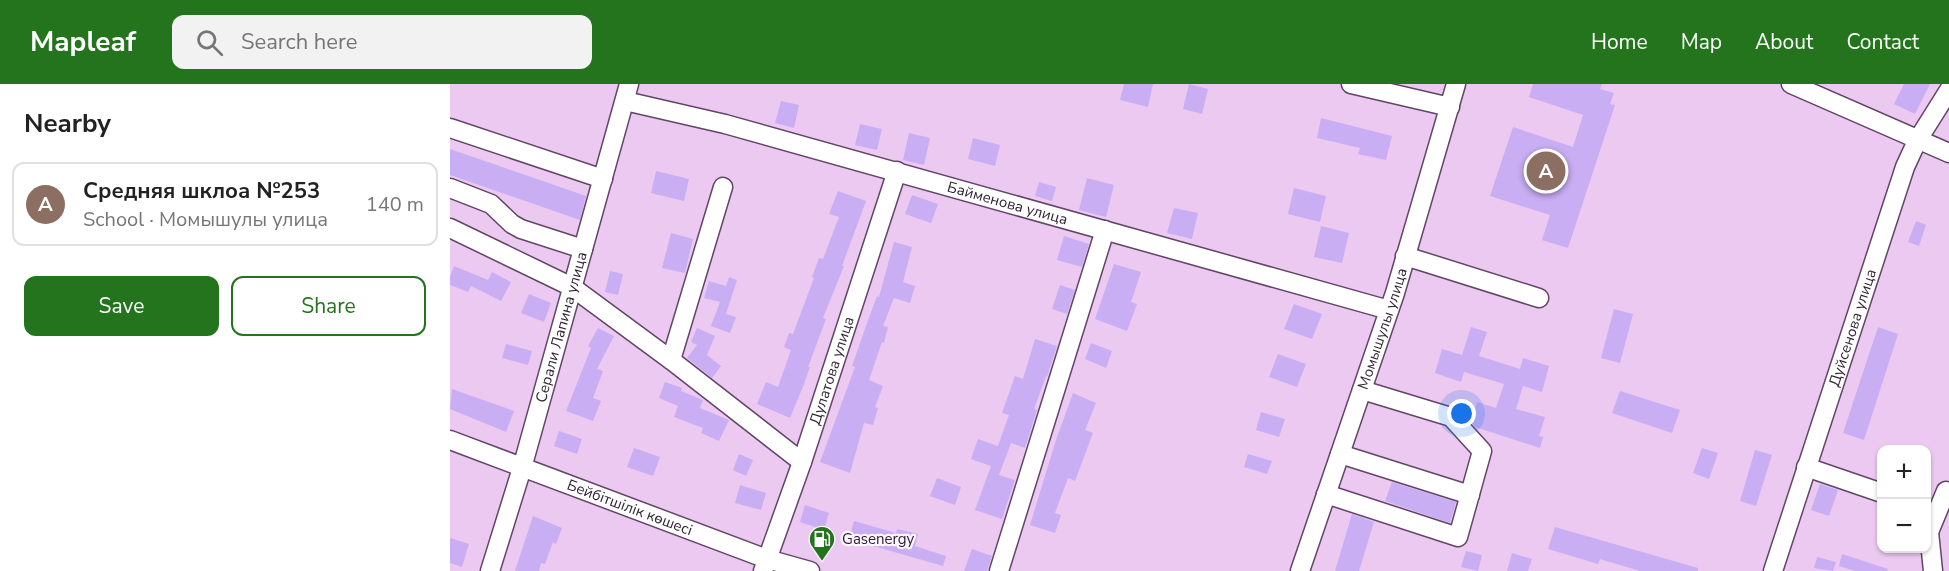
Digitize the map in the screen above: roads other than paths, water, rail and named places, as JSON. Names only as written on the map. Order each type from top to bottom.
[{"type":"street","points":[[1352,84],[1449,107]]},
{"type":"street","name":"Момышулы улица","points":[[1300,571],[1389,310],[1456,84]]},
{"type":"street","points":[[1791,84],[1917,141],[1949,153]]},
{"type":"street","name":"Дуйсенова улица","points":[[1773,571],[1905,167],[1917,141],[1949,90]]},
{"type":"street","name":"Байменова улица","points":[[627,92],[725,124],[1389,310]]},
{"type":"street","name":"Серали Лапина улица","points":[[489,571],[522,468],[627,92]]},
{"type":"street","points":[[450,128],[603,179]]},
{"type":"street","name":"Дулатова улица","points":[[765,565],[802,462],[897,171]]},
{"type":"street","points":[[671,360],[723,187]]},
{"type":"street","points":[[450,188],[491,204],[520,229],[583,249]]},
{"type":"street","points":[[450,228],[572,287],[671,360],[802,462]]},
{"type":"street","points":[[999,571],[1105,231]]},
{"type":"street","points":[[1406,256],[1539,298]]},
{"type":"street","points":[[1326,494],[1458,537],[1482,451],[1450,417],[1362,390]]},
{"type":"street","name":"Бейбітшілік көшесі","points":[[450,440],[765,565],[810,571]]},
{"type":"street","points":[[1340,454],[1470,495]]},
{"type":"street","points":[[1806,467],[1877,492]]},
{"type":"street","points":[[1931,496],[1947,489]]},
{"type":"street","points":[[1931,524],[1947,489]]},
{"type":"street","points":[[1931,553],[1933,571]]},
{"type":"place","name":"Средняя шклоа №253","points":[[1546,171]]},
{"type":"place","name":"Gasenergy","points":[[822,562]]}]
